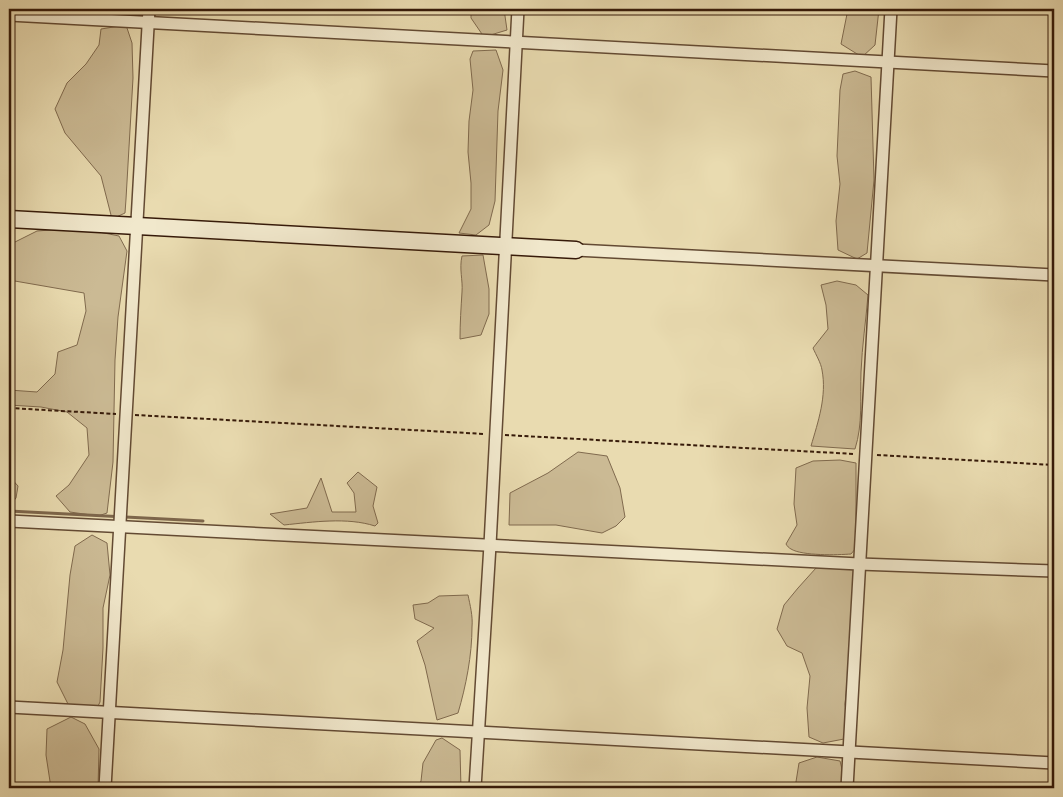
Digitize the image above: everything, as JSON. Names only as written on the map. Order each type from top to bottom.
[{"type":"street","points":[[105,788],[149,9]]},
{"type":"street","points":[[475,788],[490,545],[504,246],[518,9]]},
{"type":"street","points":[[847,788],[891,9]]},
{"type":"street","points":[[9,15],[1054,71]]},
{"type":"street","points":[[9,219],[1054,275]]},
{"type":"street","points":[[9,521],[859,564],[1054,571]]},
{"type":"street","points":[[9,707],[1054,763]]},
{"type":"path","points":[[9,408],[1054,465]]},
{"type":"shaded area","points":[[43,9],[136,9],[134,17],[63,19]]},
{"type":"shaded area","points":[[471,9],[504,9],[507,30],[484,37],[471,18]]},
{"type":"shaded area","points":[[848,9],[879,9],[875,45],[862,57],[841,44]]},
{"type":"shaded area","points":[[126,25],[132,43],[133,78],[125,213],[112,219],[101,176],[65,133],[55,109],[67,83],[86,64],[99,45],[101,29]]},
{"type":"shaded area","points":[[496,50],[503,70],[498,111],[495,201],[489,225],[476,235],[459,233],[471,209],[468,152],[473,90],[470,59],[473,51]]},
{"type":"shaded area","points":[[855,71],[871,77],[874,180],[867,253],[857,259],[838,250],[836,221],[840,184],[837,156],[840,90],[843,74]]},
{"type":"shaded area","points":[[64,229],[94,231],[119,236],[127,251],[118,317],[115,360],[113,462],[107,513],[98,516],[70,512],[56,496],[69,485],[89,455],[87,428],[67,412],[41,407],[9,405],[9,390],[37,392],[55,374],[58,352],[77,345],[86,311],[84,293],[9,280],[9,245],[37,231]]},
{"type":"shaded area","points":[[483,255],[489,289],[489,314],[481,335],[460,339],[462,256]]},
{"type":"shaded area","points":[[837,281],[856,285],[868,295],[862,362],[860,421],[855,449],[811,446],[823,399],[821,367],[813,348],[828,329],[826,305],[821,285]]},
{"type":"shaded area","points":[[578,452],[607,456],[620,488],[625,517],[616,526],[602,533],[556,525],[509,525],[510,493],[548,473]]},
{"type":"shaded area","points":[[840,460],[856,463],[856,548],[851,554],[838,555],[803,553],[791,549],[786,544],[797,525],[794,504],[796,468],[813,461]]},
{"type":"shaded area","points":[[358,472],[377,487],[373,506],[378,523],[375,526],[342,521],[284,525],[270,514],[307,508],[321,478],[332,512],[356,512],[354,493],[347,483]]},
{"type":"shaded area","points":[[9,476],[18,486],[16,498],[9,505]]},
{"type":"shaded area","points":[[92,535],[107,543],[110,575],[103,608],[100,702],[95,712],[69,706],[57,682],[63,650],[70,575],[75,546]]},
{"type":"shaded area","points":[[831,564],[856,567],[855,638],[845,704],[848,726],[844,739],[823,743],[809,737],[807,708],[810,676],[802,653],[787,646],[777,629],[784,605],[798,588],[816,568]]},
{"type":"shaded area","points":[[468,595],[472,619],[472,638],[464,692],[458,713],[437,720],[425,665],[417,641],[434,628],[415,619],[413,605],[428,603],[439,596]]},
{"type":"shaded area","points":[[71,717],[85,724],[99,749],[98,788],[51,788],[46,755],[47,729]]},
{"type":"shaded area","points":[[442,738],[460,750],[461,788],[418,788],[421,781],[423,763],[436,740]]},
{"type":"shaded area","points":[[817,757],[840,761],[845,788],[795,788],[799,763]]},
{"type":"waterway","points":[[9,511],[203,521]]}]
